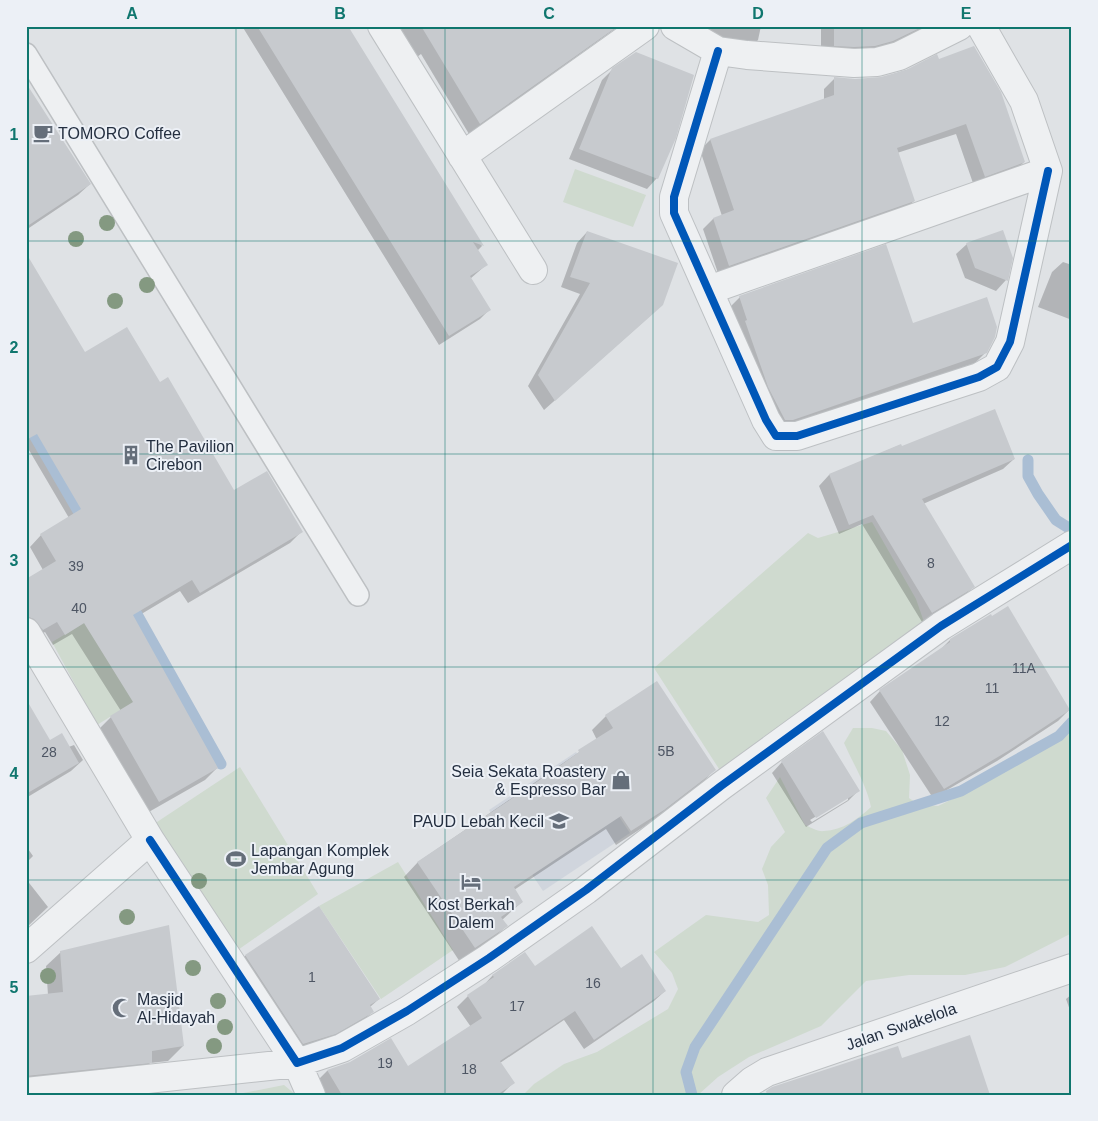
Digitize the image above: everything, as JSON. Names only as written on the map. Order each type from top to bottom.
[{"type":"street","points":[[382,26],[533,270]]},
{"type":"street","points":[[462,156],[645,26]]},
{"type":"street","points":[[675,26],[718,51],[746,55],[854,63],[877,62],[899,56],[959,26]]},
{"type":"street","points":[[718,51],[674,197],[674,213],[766,420],[776,436],[798,436],[979,377],[997,367],[1010,342],[1048,171],[1024,101],[981,26]]},
{"type":"street","points":[[709,290],[1048,171]]},
{"type":"street","points":[[26,1092],[297,1063],[342,1048],[407,1011],[489,958],[586,890],[720,786],[941,626],[1072,545]]},
{"type":"street","points":[[26,632],[150,840],[297,1063],[311,1095]]},
{"type":"street","points":[[26,949],[150,840]]},
{"type":"street","name":"Jalan Swakelola","points":[[736,1095],[752,1080],[766,1072],[1072,968]]},
{"type":"lane","points":[[26,54],[358,595]]},
{"type":"shaded area","points":[[575,169],[646,195],[633,227],[563,202]]},
{"type":"shaded area","points":[[872,522],[916,599],[924,622],[721,772],[654,668],[808,533],[818,538]]},
{"type":"shaded area","points":[[129,597],[169,680],[97,725],[52,642]]},
{"type":"shaded area","points":[[853,728],[872,728],[886,731],[902,750],[910,775],[909,798],[918,804],[938,806],[963,794],[1055,735],[1072,731],[1072,933],[1005,967],[965,975],[909,975],[866,981],[821,1026],[749,1057],[718,1077],[698,1095],[523,1095],[534,1084],[564,1064],[597,1052],[668,1009],[678,989],[672,973],[654,952],[706,915],[758,922],[769,915],[768,885],[762,869],[771,847],[785,832],[766,798],[780,777],[805,825],[817,830],[838,829],[855,820],[871,807],[863,782],[844,743]]},
{"type":"shaded area","name":"PAUD Lebah Kecil","points":[[576,752],[630,833],[543,891],[489,810]]},
{"type":"shaded area","name":"Lapangan Komplek Jembar Agung","points":[[240,767],[318,894],[235,952],[154,824]]},
{"type":"shaded area","points":[[398,862],[453,950],[381,999],[319,906]]},
{"type":"shaded area","points":[[284,1085],[296,1095],[233,1095]]},
{"type":"building","points":[[257,26],[348,26],[484,246],[473,242],[488,265],[470,276],[491,310],[449,336]]},
{"type":"building","points":[[421,26],[618,26],[480,124]]},
{"type":"building","points":[[834,26],[924,26],[893,41],[875,46],[854,47],[834,46]]},
{"type":"building","points":[[974,46],[1001,92],[1025,162],[985,177],[966,124],[897,148],[915,201],[729,266],[713,218],[734,210],[710,139],[834,95],[834,77],[855,79],[881,77],[906,70],[937,54],[939,59]]},
{"type":"building","points":[[636,52],[694,75],[676,138],[658,179],[579,149],[612,68]]},
{"type":"building","name":"TOMORO Coffee","points":[[26,83],[91,184],[26,227]]},
{"type":"building","points":[[1003,230],[1013,258],[1008,281],[975,268],[966,243]]},
{"type":"building","points":[[587,231],[678,263],[663,305],[555,401],[538,375],[590,283],[570,277]]},
{"type":"building","points":[[886,244],[913,323],[987,297],[997,327],[995,337],[987,353],[793,420],[785,420],[768,387],[745,321],[747,320],[739,296]]},
{"type":"building","points":[[26,253],[85,352],[127,327],[160,382],[168,377],[234,490],[267,471],[303,532],[200,593],[192,580],[133,615],[218,768],[159,802],[110,716],[133,702],[84,623],[65,635],[57,622],[43,630],[34,619],[26,616],[26,579],[56,561],[40,534],[81,509],[37,434],[26,440]]},
{"type":"building","points":[[995,409],[1015,459],[922,499],[975,587],[932,613],[873,515],[849,525],[829,474],[901,444],[902,446]]},
{"type":"building","points":[[1008,606],[1070,710],[1008,751],[944,789],[879,690],[950,642],[950,639]]},
{"type":"building","points":[[657,681],[716,770],[664,810],[631,831],[621,816],[514,887],[523,902],[501,917],[508,926],[475,948],[417,862],[547,775],[579,752],[578,750],[613,728],[605,715]]},
{"type":"building","points":[[26,699],[50,740],[62,733],[79,763],[26,794]]},
{"type":"building","points":[[823,731],[860,791],[816,818],[781,761]]},
{"type":"building","points":[[319,906],[380,999],[370,1005],[374,1012],[336,1034],[303,1044],[245,955]]},
{"type":"building","name":"Masjid Al-Hidayah","points":[[169,925],[184,1046],[152,1051],[152,1063],[26,1076],[26,996],[63,992],[60,951]]},
{"type":"building","points":[[592,926],[621,968],[642,954],[666,991],[594,1040],[575,1011],[500,1061],[515,1083],[497,1095],[342,1095],[327,1070],[350,1062],[391,1038],[408,1066],[482,1018],[467,995],[494,977],[492,975],[525,952],[535,966]]},
{"type":"building","points":[[970,1035],[990,1095],[767,1095],[766,1091],[772,1087],[898,1046],[902,1058]]},
{"type":"waterway","points":[[27,423],[85,523]]},
{"type":"waterway","points":[[1028,460],[1028,476],[1038,494],[1056,520],[1072,530]]},
{"type":"waterway","points":[[129,600],[221,764]]},
{"type":"waterway","points":[[692,1095],[686,1072],[695,1047],[827,848],[861,823],[961,791],[1059,736],[1072,722]]},
{"type":"cycle path","points":[[718,51],[674,197],[674,213],[766,420],[776,436],[797,436],[979,377],[997,367],[1010,342],[1048,171]]},
{"type":"cycle path","points":[[150,840],[297,1063],[342,1048],[407,1011],[489,958],[586,890],[721,786],[941,626],[1072,545]]},
{"type":"place","name":"TOMORO Coffee","points":[[43,133]]},
{"type":"place","name":"The Pavilion Cirebon","points":[[131,455]]},
{"type":"place","name":"Seia Sekata Roastery & Espresso Bar","points":[[621,780]]},
{"type":"place","name":"PAUD Lebah Kecil","points":[[559,821]]},
{"type":"place","name":"Lapangan Komplek Jembar Agung","points":[[236,859]]},
{"type":"place","name":"Kost Berkah Dalem","points":[[471,882]]},
{"type":"place","name":"Masjid Al-Hidayah","points":[[122,1008]]}]
